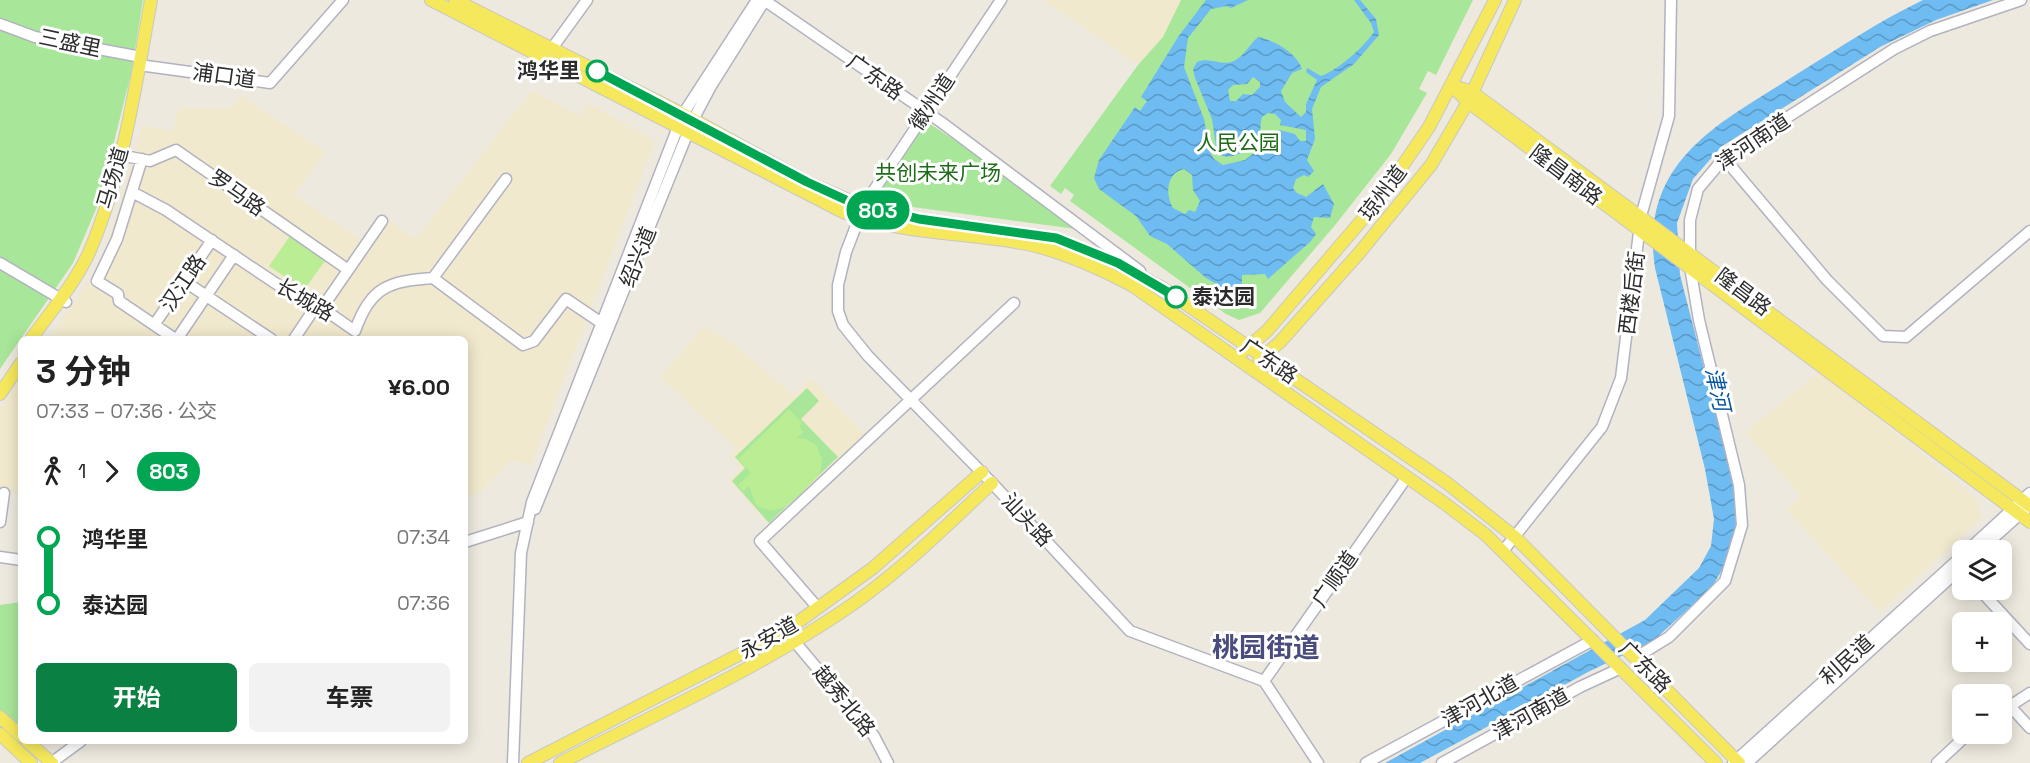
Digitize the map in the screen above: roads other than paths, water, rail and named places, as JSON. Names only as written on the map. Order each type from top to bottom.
[{"type":"main road","name":"马场道","points":[[142,63],[151,0]]},
{"type":"main road","name":"马场道","points":[[41,336],[63,301],[90,249],[123,156],[142,63],[158,0]]},
{"type":"main road","points":[[431,0],[549,53]]},
{"type":"main road","points":[[455,0],[549,53],[807,182],[864,205],[919,219],[1056,238],[1109,260],[1164,289]]},
{"type":"main road","name":"琼州道","points":[[1233,357],[1249,348],[1267,331],[1379,200],[1410,157],[1452,86],[1495,0]]},
{"type":"main road","name":"琼州道","points":[[1263,357],[1280,342],[1413,190],[1470,97],[1515,0]]},
{"type":"main road","name":"隆昌南路","points":[[1452,86],[1643,225]]},
{"type":"main road","name":"广东路","points":[[686,123],[811,198],[858,218],[919,231],[1045,248],[1110,274],[1149,296],[1407,477],[1503,551],[1716,763]]},
{"type":"main road","name":"隆昌路","points":[[1643,225],[2028,502]]},
{"type":"main road","name":"隆昌路","points":[[1687,257],[2021,516]]},
{"type":"main road","name":"广东路","points":[[1164,289],[1447,483],[1516,538],[1739,762]]},
{"type":"main road","name":"马场道","points":[[34,336],[63,301]]},
{"type":"main road","points":[[0,381],[18,356]]},
{"type":"main road","points":[[1248,367],[1263,357]]},
{"type":"main road","points":[[0,394],[18,367]]},
{"type":"main road","name":"永安道","points":[[528,763],[759,645],[818,608],[918,531],[982,472]]},
{"type":"main road","name":"永安道","points":[[560,763],[795,642],[889,576],[992,483]]},
{"type":"main road","points":[[0,717],[18,733]]},
{"type":"main road","points":[[0,734],[32,763]]},
{"type":"main road","points":[[30,744],[51,763]]},
{"type":"street","name":"浦口道","points":[[142,63],[270,83],[343,0]]},
{"type":"street","points":[[549,53],[587,0]]},
{"type":"street","name":"绍兴道","points":[[513,763],[521,553],[538,486],[686,123],[757,0]]},
{"type":"street","name":"绍兴道","points":[[528,522],[543,494],[686,123],[765,0]]},
{"type":"street","name":"广东路","points":[[765,0],[926,111],[1164,289]]},
{"type":"street","name":"徽州道","points":[[864,205],[1001,0]]},
{"type":"street","name":"西楼后街","points":[[1503,551],[1516,538],[1602,427],[1623,369],[1643,225],[1669,116],[1671,0]]},
{"type":"street","name":"津河南道","points":[[1635,658],[1669,637],[1725,581],[1742,525],[1738,484],[1695,302],[1687,257],[1690,220],[1698,189],[1724,158],[1894,49],[1930,31],[2021,0]]},
{"type":"street","name":"三盛里","points":[[0,24],[35,37],[142,63]]},
{"type":"street","name":"罗马路","points":[[123,156],[150,161],[176,150],[347,269]]},
{"type":"street","points":[[1724,158],[1827,280],[1883,336],[1906,337],[2030,231]]},
{"type":"street","points":[[142,159],[117,239],[97,281],[118,294],[119,301],[171,336]]},
{"type":"street","points":[[506,179],[433,278],[523,345],[534,341],[566,299],[603,324]]},
{"type":"street","name":"长城路","points":[[132,192],[212,240],[354,335],[361,313],[378,293],[400,281],[433,278]]},
{"type":"street","name":"汕头路","points":[[864,205],[838,285],[838,311],[847,333],[982,472],[1130,631],[1264,681]]},
{"type":"street","points":[[296,336],[382,220]]},
{"type":"street","name":"汉江路","points":[[154,325],[212,240]]},
{"type":"street","points":[[178,336],[234,255]]},
{"type":"street","points":[[0,263],[63,301]]},
{"type":"street","points":[[184,281],[266,336]]},
{"type":"street","points":[[818,608],[760,541],[1014,303]]},
{"type":"street","name":"广顺道","points":[[1264,681],[1407,477]]},
{"type":"street","points":[[0,522],[4,493]]},
{"type":"street","points":[[1992,540],[2021,516],[2028,502]]},
{"type":"street","points":[[1984,540],[2021,516]]},
{"type":"street","points":[[468,541],[528,522]]},
{"type":"street","points":[[0,557],[18,560]]},
{"type":"street","name":"利民道","points":[[1739,762],[1952,572]]},
{"type":"street","points":[[1989,600],[2030,644]]},
{"type":"street","name":"津河北道","points":[[1366,763],[1593,639]]},
{"type":"street","name":"越秀北路","points":[[795,642],[874,735],[888,763]]},
{"type":"street","name":"津河南道","points":[[1442,763],[1580,687],[1621,668]]},
{"type":"street","points":[[1264,681],[1318,763]]},
{"type":"street","points":[[2012,705],[2030,693]]},
{"type":"street","points":[[2012,714],[2030,728]]},
{"type":"street","points":[[51,763],[77,744]]},
{"type":"street","points":[[1937,763],[1957,744]]},
{"type":"water","points":[[1206,0],[1248,0],[1231,8],[1227,6],[1211,9],[1188,38],[1184,67],[1204,119],[1210,152],[1214,159],[1223,165],[1245,160],[1259,149],[1268,134],[1279,130],[1295,134],[1300,141],[1306,141],[1306,130],[1280,125],[1281,120],[1275,114],[1268,113],[1262,117],[1258,137],[1250,147],[1234,156],[1222,156],[1216,146],[1212,119],[1195,78],[1193,69],[1197,62],[1206,60],[1229,63],[1234,61],[1258,37],[1278,44],[1295,58],[1302,69],[1292,73],[1281,91],[1285,102],[1301,117],[1306,112],[1306,104],[1317,80],[1306,72],[1307,68],[1321,76],[1328,73],[1350,57],[1374,32],[1371,23],[1354,0],[1360,0],[1376,19],[1379,35],[1354,64],[1321,87],[1312,109],[1315,139],[1307,160],[1314,171],[1308,177],[1304,175],[1296,179],[1293,188],[1297,193],[1306,197],[1323,184],[1334,204],[1330,218],[1314,217],[1311,227],[1316,234],[1310,242],[1268,279],[1265,274],[1242,275],[1242,285],[1235,287],[1234,294],[1206,278],[1167,244],[1150,236],[1136,216],[1099,189],[1094,178],[1099,160],[1135,107],[1140,111],[1147,101],[1141,97],[1178,37]],"holes":[[[1253,77],[1260,82],[1260,87],[1252,95],[1243,94],[1236,101],[1230,101],[1228,90],[1233,85],[1247,84]],[[1184,169],[1192,175],[1193,190],[1200,201],[1195,212],[1189,210],[1185,214],[1173,208],[1168,191],[1170,180],[1178,171]]]},
{"type":"water","name":"津河","points":[[1923,0],[1993,0],[1936,20],[1880,47],[1722,146],[1693,179],[1677,223],[1680,275],[1736,492],[1737,529],[1727,562],[1711,588],[1653,641],[1590,671],[1420,763],[1385,763],[1645,620],[1699,568],[1711,546],[1714,519],[1705,469],[1655,268],[1653,231],[1660,199],[1673,172],[1691,149],[1714,128],[1859,35]]},
{"type":"place","name":"鸿华里","points":[[597,71]]},
{"type":"place","name":"泰达园","points":[[1176,297]]},
{"type":"district","name":"桃园街道","points":[[1266,648]]},
{"type":"park label","name":"人民公园","points":[[1238,143]]},
{"type":"park label","name":"共创未来广场","points":[[938,173]]}]
